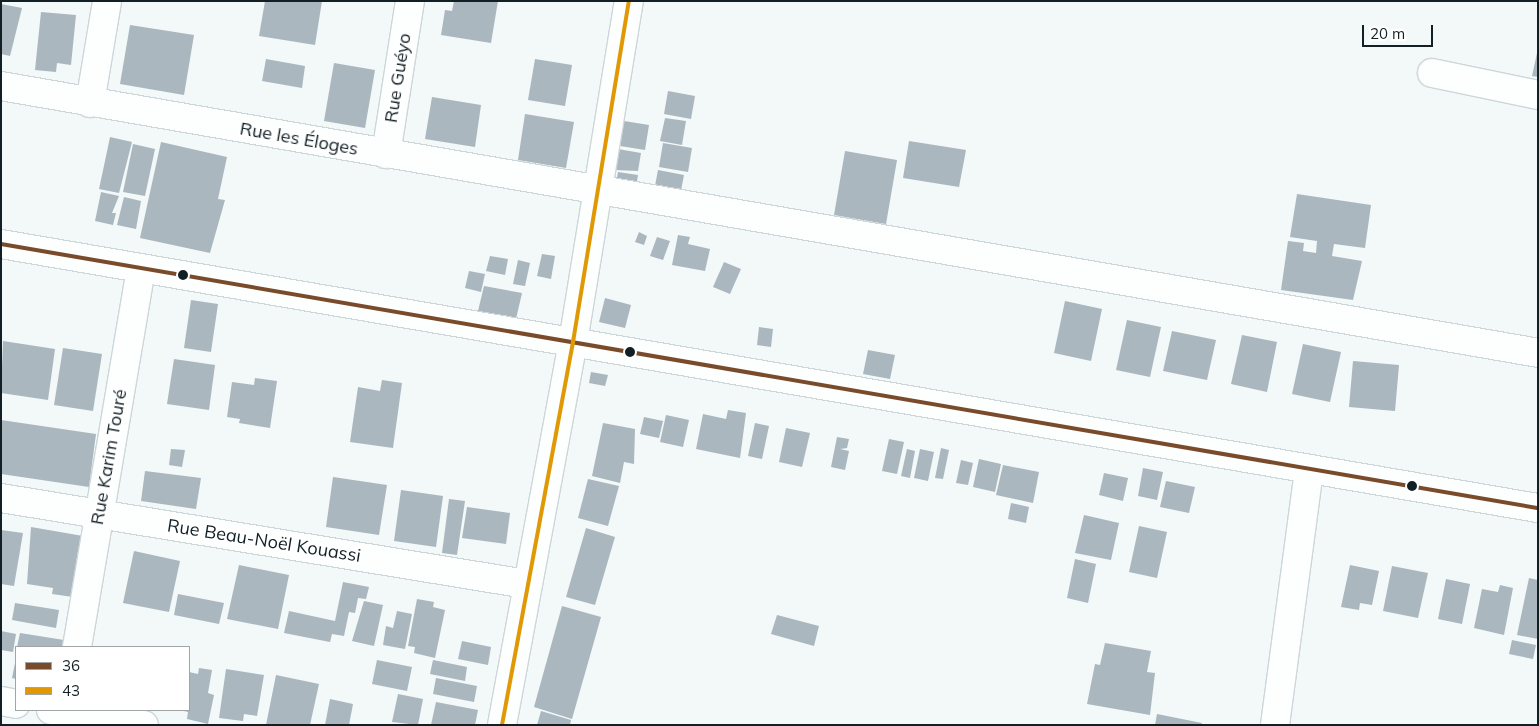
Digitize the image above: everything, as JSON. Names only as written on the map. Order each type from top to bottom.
[{"type":"street","points":[[90,103],[107,1]]},
{"type":"street","name":"Rue Guéyo","points":[[386,154],[410,1]]},
{"type":"street","points":[[502,725],[526,584],[573,342],[629,1]]},
{"type":"street","points":[[1432,73],[1538,95]]},
{"type":"street","name":"Rue les Éloges","points":[[1,86],[597,192],[1538,353]]},
{"type":"street","points":[[1,244],[1538,508]]},
{"type":"street","name":"Rue Karim Touré","points":[[77,646],[141,268]]},
{"type":"street","points":[[1275,725],[1309,469]]},
{"type":"street","name":"Rue Beau-Noël Kouassi","points":[[1,498],[526,584]]},
{"type":"street","points":[[1,701],[15,704]]},
{"type":"street","points":[[62,714],[144,725]]},
{"type":"building","points":[[265,1],[322,1],[315,45],[259,36]]},
{"type":"building","points":[[454,1],[498,1],[491,43],[441,35],[445,10],[452,11]]},
{"type":"building","points":[[1,4],[22,8],[10,56],[1,54]]},
{"type":"building","points":[[41,12],[76,15],[71,65],[57,63],[56,72],[35,70]]},
{"type":"building","points":[[130,25],[194,35],[184,95],[120,84]]},
{"type":"building","points":[[1538,53],[1538,77],[1532,76]]},
{"type":"building","points":[[266,59],[305,66],[302,88],[262,81]]},
{"type":"building","points":[[535,59],[572,65],[565,106],[528,100]]},
{"type":"building","points":[[334,63],[375,70],[365,128],[324,121]]},
{"type":"building","points":[[668,91],[695,96],[691,119],[664,114]]},
{"type":"building","points":[[432,97],[481,105],[475,147],[425,139]]},
{"type":"building","points":[[525,114],[574,122],[566,168],[518,160]]},
{"type":"building","points":[[665,118],[686,121],[682,145],[660,141]]},
{"type":"building","points":[[618,120],[649,125],[645,150],[614,145]]},
{"type":"building","points":[[110,137],[132,142],[119,193],[99,189]]},
{"type":"building","points":[[909,141],[966,150],[959,187],[903,178]]},
{"type":"building","points":[[161,142],[227,157],[218,199],[225,200],[210,253],[140,238]]},
{"type":"building","points":[[663,143],[692,148],[688,172],[659,167]]},
{"type":"building","points":[[133,144],[155,149],[145,196],[123,192]]},
{"type":"building","points":[[618,149],[641,153],[638,171],[615,170]]},
{"type":"building","points":[[845,151],[897,160],[886,224],[834,215]]},
{"type":"building","points":[[658,170],[684,175],[679,201],[653,197]]},
{"type":"building","points":[[618,172],[638,175],[635,193],[615,189]]},
{"type":"building","points":[[101,192],[119,196],[112,213],[116,213],[113,225],[95,221]]},
{"type":"building","points":[[1297,194],[1371,205],[1365,248],[1334,244],[1332,256],[1362,261],[1353,300],[1281,290],[1288,241],[1304,243],[1303,251],[1316,253],[1317,241],[1290,237]]},
{"type":"building","points":[[124,197],[141,201],[136,229],[117,225]]},
{"type":"building","points":[[639,232],[647,236],[644,245],[635,242]]},
{"type":"building","points":[[678,235],[690,237],[688,244],[710,249],[705,271],[672,265]]},
{"type":"building","points":[[657,237],[670,241],[663,260],[650,256]]},
{"type":"building","points":[[542,254],[555,256],[551,279],[537,276]]},
{"type":"building","points":[[490,256],[508,259],[505,275],[486,271]]},
{"type":"building","points":[[518,260],[530,263],[525,286],[513,284]]},
{"type":"building","points":[[724,262],[741,269],[730,294],[713,287]]},
{"type":"building","points":[[469,271],[485,274],[481,292],[465,288]]},
{"type":"building","points":[[484,286],[522,293],[516,319],[478,311]]},
{"type":"building","points":[[605,298],[631,305],[625,328],[599,322]]},
{"type":"building","points":[[191,300],[218,304],[211,352],[184,348]]},
{"type":"building","points":[[1065,301],[1102,309],[1091,361],[1054,353]]},
{"type":"building","points":[[1127,320],[1161,327],[1150,377],[1116,370]]},
{"type":"building","points":[[759,327],[773,329],[771,347],[757,345]]},
{"type":"building","points":[[1172,331],[1216,340],[1207,380],[1163,371]]},
{"type":"building","points":[[1242,335],[1277,342],[1267,392],[1231,384]]},
{"type":"building","points":[[3,341],[55,349],[48,400],[1,393]]},
{"type":"building","points":[[1303,344],[1341,352],[1330,402],[1292,394]]},
{"type":"building","points":[[63,348],[102,354],[93,411],[54,405]]},
{"type":"building","points":[[868,350],[895,355],[890,379],[863,374]]},
{"type":"building","points":[[174,359],[215,365],[209,410],[167,404]]},
{"type":"building","points":[[1353,361],[1399,365],[1395,411],[1349,407]]},
{"type":"building","points":[[591,372],[608,375],[605,386],[589,383]]},
{"type":"building","points":[[255,378],[277,381],[270,428],[239,423],[240,419],[227,417],[232,382],[254,385]]},
{"type":"building","points":[[382,380],[402,383],[393,448],[350,442],[358,387],[380,391]]},
{"type":"building","points":[[728,410],[746,413],[740,458],[696,449],[703,414],[726,419]]},
{"type":"building","points":[[666,415],[689,420],[683,447],[660,442]]},
{"type":"building","points":[[644,417],[663,421],[659,438],[640,434]]},
{"type":"building","points":[[1,420],[96,434],[89,487],[1,474]]},
{"type":"building","points":[[603,423],[635,429],[634,464],[624,462],[620,483],[592,476]]},
{"type":"building","points":[[755,423],[769,426],[762,459],[748,456]]},
{"type":"building","points":[[786,428],[810,433],[802,467],[779,462]]},
{"type":"building","points":[[837,437],[849,439],[847,448],[840,449],[849,451],[845,470],[831,467]]},
{"type":"building","points":[[889,439],[904,442],[897,474],[882,471]]},
{"type":"building","points":[[941,448],[949,450],[943,479],[935,478]]},
{"type":"building","points":[[171,449],[185,450],[182,467],[169,465]]},
{"type":"building","points":[[907,449],[915,451],[910,478],[901,476]]},
{"type":"building","points":[[920,449],[934,452],[928,481],[914,478]]},
{"type":"building","points":[[979,459],[1001,464],[995,492],[973,487]]},
{"type":"building","points":[[961,460],[973,463],[968,485],[956,483]]},
{"type":"building","points":[[1003,465],[1039,472],[1033,503],[996,495]]},
{"type":"building","points":[[1143,468],[1163,472],[1157,500],[1138,496]]},
{"type":"building","points":[[145,471],[201,478],[196,509],[141,501]]},
{"type":"building","points":[[1104,473],[1128,478],[1123,501],[1099,495]]},
{"type":"building","points":[[333,477],[387,485],[379,535],[326,527]]},
{"type":"building","points":[[588,479],[619,486],[608,526],[578,518]]},
{"type":"building","points":[[1166,481],[1195,487],[1189,513],[1160,507]]},
{"type":"building","points":[[401,490],[443,496],[436,547],[394,541]]},
{"type":"building","points":[[449,499],[465,501],[457,555],[442,553]]},
{"type":"building","points":[[1011,503],[1029,507],[1026,523],[1008,519]]},
{"type":"building","points":[[467,507],[510,513],[506,544],[462,538]]},
{"type":"building","points":[[1084,515],[1119,523],[1111,560],[1075,553]]},
{"type":"building","points":[[1139,526],[1167,532],[1157,578],[1129,572]]},
{"type":"building","points":[[31,527],[83,536],[73,597],[52,594],[53,588],[27,584]]},
{"type":"building","points":[[586,528],[615,537],[595,605],[566,597]]},
{"type":"building","points":[[1,530],[23,533],[14,586],[1,584]]},
{"type":"building","points":[[134,551],[180,561],[169,612],[123,603]]},
{"type":"building","points":[[1075,559],[1096,564],[1088,603],[1067,598]]},
{"type":"building","points":[[239,565],[289,575],[278,629],[227,619]]},
{"type":"building","points":[[1350,565],[1379,571],[1372,605],[1360,603],[1359,610],[1341,607]]},
{"type":"building","points":[[1392,566],[1428,573],[1418,618],[1383,611]]},
{"type":"building","points":[[1529,578],[1538,580],[1538,639],[1517,635]]},
{"type":"building","points":[[1446,579],[1470,584],[1462,624],[1438,619]]},
{"type":"building","points":[[343,582],[369,587],[366,599],[358,598],[355,613],[349,612],[344,636],[332,634],[330,642],[284,633],[289,611],[335,621]]},
{"type":"building","points":[[1500,585],[1513,588],[1504,635],[1474,628],[1482,589],[1498,592]]},
{"type":"building","points":[[178,594],[224,603],[219,624],[174,615]]},
{"type":"building","points":[[417,599],[434,602],[433,607],[445,610],[435,658],[414,653],[415,647],[408,646]]},
{"type":"building","points":[[364,601],[383,605],[374,646],[352,641]]},
{"type":"building","points":[[15,603],[59,610],[56,628],[12,620]]},
{"type":"building","points":[[562,606],[601,617],[572,719],[534,707]]},
{"type":"building","points":[[397,611],[412,614],[405,649],[383,645],[386,626],[393,628]]},
{"type":"building","points":[[777,615],[819,626],[814,646],[771,634]]},
{"type":"building","points":[[1,631],[16,634],[13,652],[1,650]]},
{"type":"building","points":[[20,633],[64,640],[63,646],[17,646]]},
{"type":"building","points":[[1512,640],[1536,645],[1533,659],[1509,654]]},
{"type":"building","points":[[462,641],[491,647],[488,665],[458,659]]},
{"type":"building","points":[[1105,643],[1151,651],[1147,672],[1155,673],[1150,715],[1087,704],[1095,664],[1100,665]]},
{"type":"building","points":[[377,660],[412,667],[407,691],[372,684]]},
{"type":"building","points":[[433,660],[467,667],[465,681],[430,674]]},
{"type":"building","points":[[15,663],[15,679],[12,678]]},
{"type":"building","points":[[199,668],[212,670],[208,693],[214,695],[208,724],[187,719],[188,712],[184,711],[190,711],[190,672],[198,674]]},
{"type":"building","points":[[226,669],[264,675],[257,716],[244,714],[243,721],[219,718]]},
{"type":"building","points":[[276,675],[319,684],[310,725],[266,725]]},
{"type":"building","points":[[436,678],[477,686],[474,702],[433,694]]},
{"type":"building","points":[[398,694],[423,699],[418,725],[392,722]]},
{"type":"building","points":[[330,699],[353,704],[349,725],[325,725]]},
{"type":"building","points":[[436,702],[478,710],[475,725],[431,725]]},
{"type":"building","points":[[541,711],[571,720],[570,725],[537,725]]},
{"type":"building","points":[[1157,714],[1202,723],[1201,725],[1155,725]]},
{"type":"transit line","name":"43","points":[[502,725],[573,342],[629,1]]},
{"type":"transit line","name":"36","points":[[1,244],[1538,508]]}]
